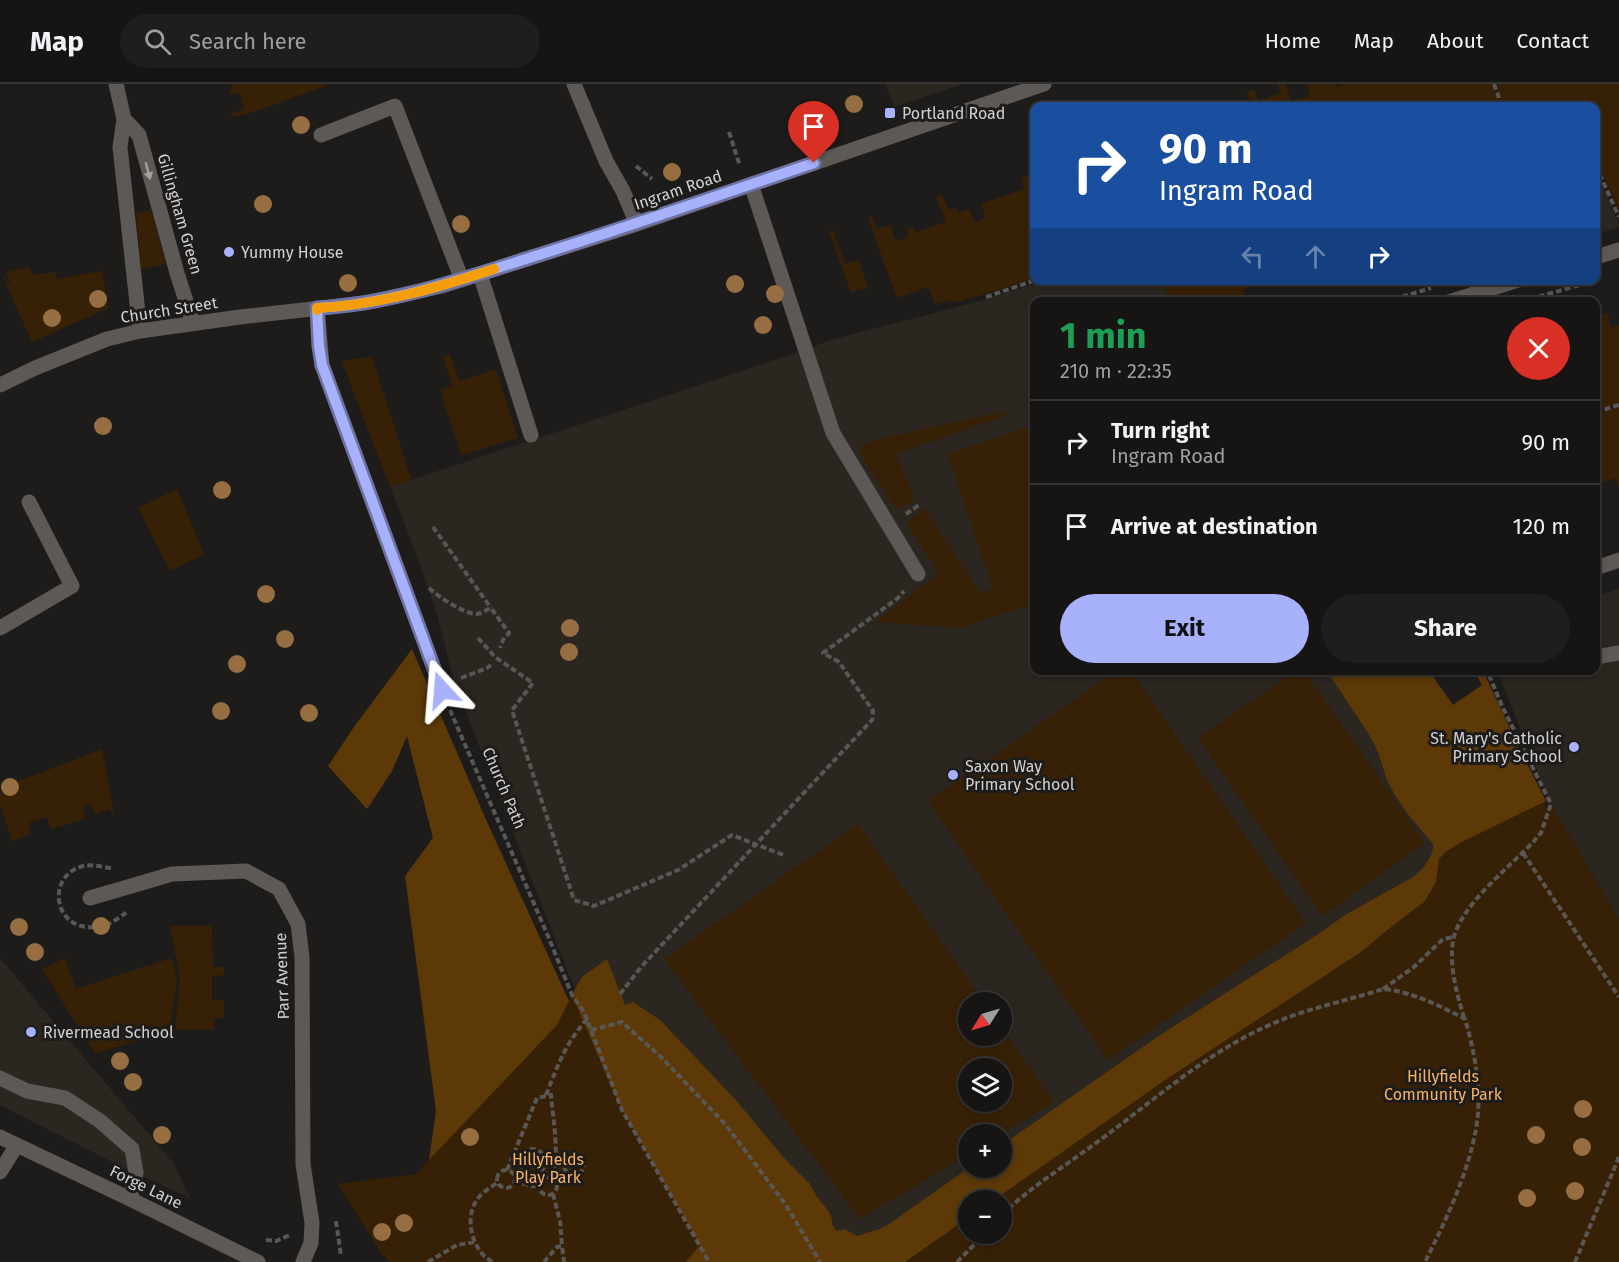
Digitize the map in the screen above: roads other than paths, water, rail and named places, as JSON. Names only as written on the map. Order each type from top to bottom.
[{"type":"street","name":"Gillingham Green","points":[[116,84],[124,119],[120,147],[140,331]]},
{"type":"street","points":[[574,84],[606,161],[623,191],[637,224]]},
{"type":"street","name":"Ingram Road","points":[[317,308],[365,303],[462,280],[637,224],[1044,84]]},
{"type":"street","points":[[321,135],[395,106],[462,280]]},
{"type":"street","name":"Gillingham Green","points":[[124,119],[139,135],[193,323]]},
{"type":"street","points":[[751,184],[833,433],[918,574]]},
{"type":"street","points":[[1600,256],[1619,250]]},
{"type":"street","points":[[480,274],[531,435]]},
{"type":"street","points":[[1465,297],[1502,285]]},
{"type":"street","points":[[317,308],[322,365],[441,688]]},
{"type":"street","name":"Church Street","points":[[0,385],[107,339],[140,331],[193,323],[317,308]]},
{"type":"street","points":[[0,628],[72,586],[29,502]]},
{"type":"street","points":[[1600,567],[1619,560]]},
{"type":"street","points":[[1600,656],[1619,652]]},
{"type":"street","name":"Parr Avenue","points":[[90,898],[172,874],[246,871],[279,889],[298,924],[302,957],[303,1164],[312,1223],[310,1243],[303,1262]]},
{"type":"street","points":[[0,1078],[27,1091],[65,1098],[100,1121],[132,1149],[136,1173],[130,1199]]},
{"type":"street","name":"Forge Lane","points":[[0,1137],[258,1262]]},
{"type":"street","points":[[0,1172],[16,1145]]},
{"type":"place","name":"Portland Road","points":[[890,113]]},
{"type":"place","name":"Yummy House","points":[[229,252]]},
{"type":"place","name":"St. Mary's Catholic Primary School","points":[[1574,747]]},
{"type":"place","name":"Saxon Way Primary School","points":[[953,775]]},
{"type":"place","name":"Rivermead School","points":[[31,1032]]},
{"type":"park label","name":"Hillyfields Community Park","points":[[1443,1085]]},
{"type":"park label","name":"Hillyfields Play Park","points":[[548,1168]]}]
